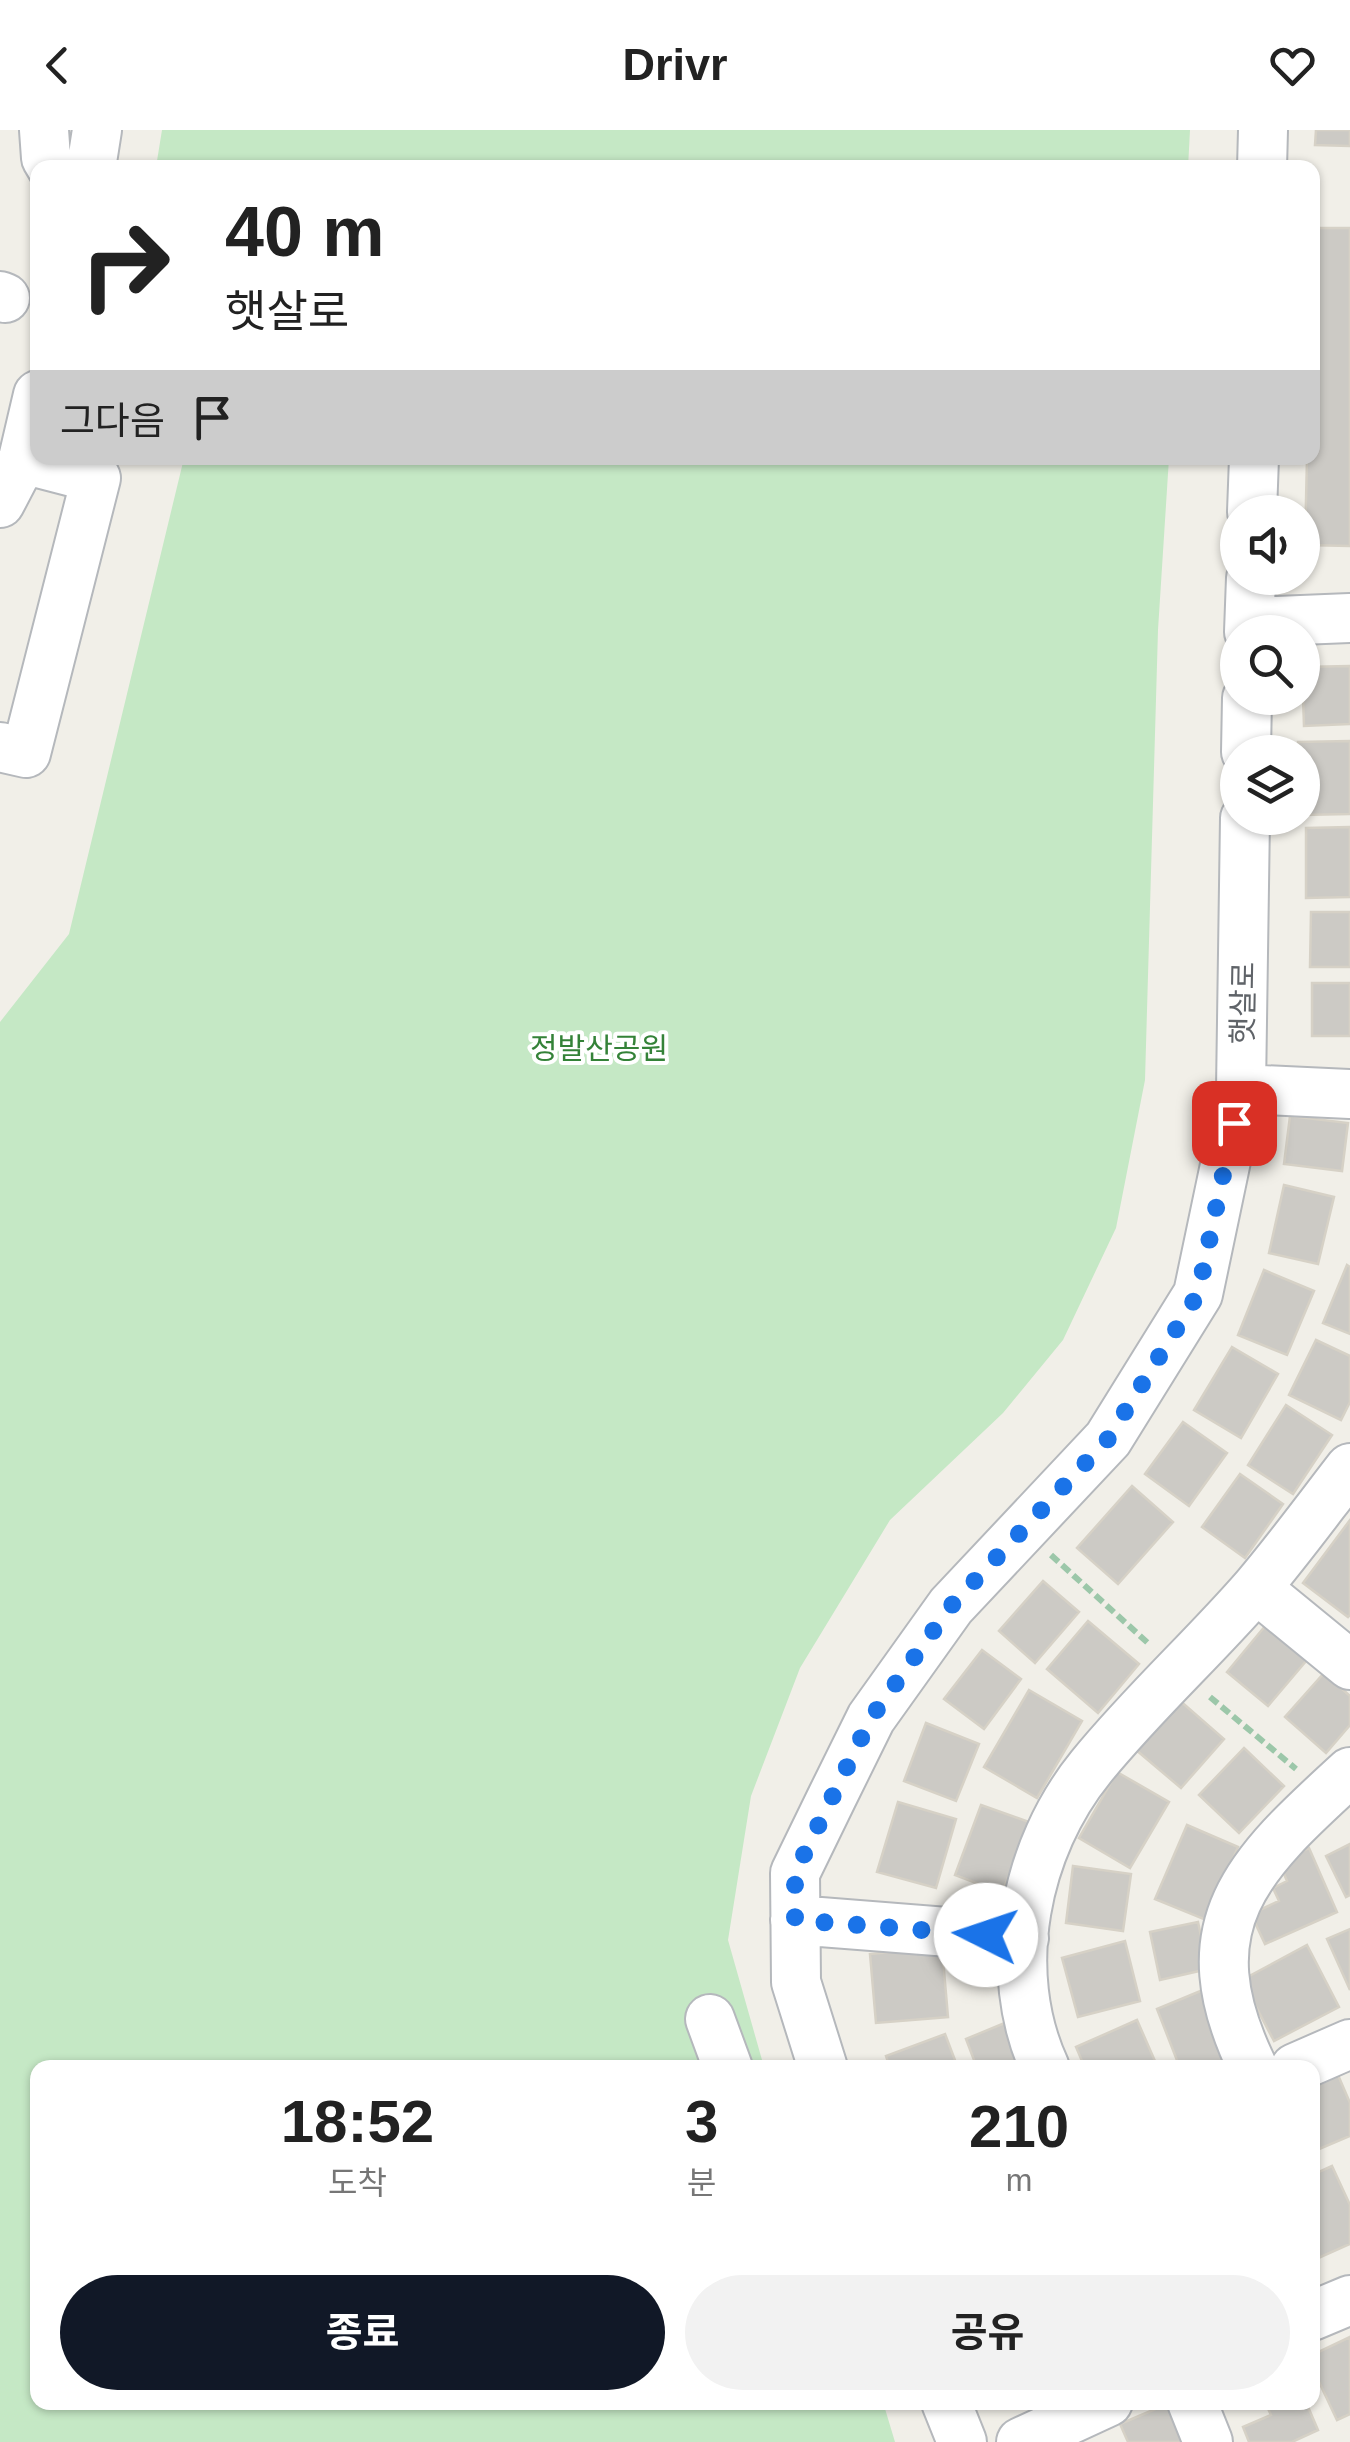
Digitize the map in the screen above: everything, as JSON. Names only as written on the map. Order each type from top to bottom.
[{"type":"street","points":[[44,130],[47,160]]},
{"type":"street","points":[[91,160],[97,130]]},
{"type":"street","points":[[1262,160],[1263,130]]},
{"type":"street","points":[[0,503],[22,458],[30,427]]},
{"type":"street","points":[[22,458],[30,460]]},
{"type":"street","points":[[0,747],[26,753],[96,478],[48,465]]},
{"type":"street","points":[[1253,495],[1254,465]]},
{"type":"street","points":[[1250,611],[1350,618]]},
{"type":"street","name":"햇살로","points":[[820,2060],[796,1982],[795,1873],[871,1718],[951,1606],[1108,1439],[1198,1294],[1241,1089],[1245,835]]},
{"type":"street","points":[[1241,1089],[1350,1094]]},
{"type":"street","points":[[1043,2060],[1026,2006],[1024,1938],[1027,1906],[1044,1848],[1080,1786],[1256,1588],[1350,1468]]},
{"type":"street","points":[[1256,1588],[1350,1665]]},
{"type":"street","points":[[1249,2060],[1233,2028],[1222,1960],[1228,1921],[1244,1885],[1265,1853],[1350,1772]]},
{"type":"street","points":[[795,1920],[1024,1938]]},
{"type":"street","points":[[710,2019],[725,2060]]},
{"type":"street","points":[[1313,2060],[1350,2044]]},
{"type":"street","points":[[1320,2313],[1350,2300]]},
{"type":"street","points":[[949,2410],[962,2442]]},
{"type":"street","points":[[1021,2442],[1091,2410]]},
{"type":"street","points":[[1195,2410],[1208,2442]]},
{"type":"path","points":[[1049,1553],[1179,1671],[1301,1773]]},
{"type":"green space","points":[[162,130],[1190,130],[1188,160],[157,160]]},
{"type":"green space","name":"정발산공원","points":[[182,465],[1169,465],[1158,630],[1145,1080],[1116,1228],[1063,1340],[1003,1413],[890,1520],[800,1668],[751,1796],[728,1940],[762,2060],[30,2060],[30,2410],[885,2410],[895,2442],[0,2442],[0,1022],[69,934]]},
{"type":"building","points":[[1316,130],[1350,130],[1350,146],[1315,145]]},
{"type":"building","points":[[1320,228],[1350,228],[1350,546],[1320,545],[1320,495],[1306,495],[1307,465],[1320,465]]},
{"type":"building","points":[[1350,666],[1350,724],[1304,726],[1304,715],[1320,715],[1320,667]]},
{"type":"building","points":[[1350,741],[1350,814],[1320,815],[1320,742]]},
{"type":"building","points":[[1350,827],[1350,897],[1306,898],[1306,835],[1320,835],[1320,828]]},
{"type":"building","points":[[1311,912],[1350,912],[1350,967],[1310,967]]},
{"type":"building","points":[[1312,983],[1350,983],[1350,1036],[1312,1036]]},
{"type":"building","points":[[1290,1116],[1348,1123],[1342,1171],[1284,1164]]},
{"type":"building","points":[[1284,1185],[1334,1197],[1318,1264],[1269,1253]]},
{"type":"building","points":[[1347,1265],[1350,1267],[1350,1334],[1323,1323]]},
{"type":"building","points":[[1264,1270],[1314,1291],[1287,1355],[1238,1335]]},
{"type":"building","points":[[1316,1340],[1350,1356],[1350,1402],[1341,1420],[1289,1395]]},
{"type":"building","points":[[1232,1347],[1278,1374],[1241,1438],[1194,1410]]},
{"type":"building","points":[[1286,1405],[1332,1435],[1293,1494],[1248,1465]]},
{"type":"building","points":[[1183,1422],[1227,1453],[1189,1506],[1145,1474]]},
{"type":"building","points":[[1240,1474],[1283,1504],[1245,1558],[1202,1527]]},
{"type":"building","points":[[1132,1486],[1173,1522],[1118,1584],[1077,1548]]},
{"type":"building","points":[[1350,1520],[1350,1615],[1348,1617],[1303,1583]]},
{"type":"building","points":[[1043,1581],[1079,1612],[1035,1663],[999,1631]]},
{"type":"building","points":[[1088,1621],[1139,1664],[1098,1713],[1047,1669]]},
{"type":"building","points":[[1266,1625],[1307,1660],[1268,1706],[1227,1672]]},
{"type":"building","points":[[982,1650],[1021,1679],[984,1729],[944,1699]]},
{"type":"building","points":[[1324,1673],[1350,1696],[1350,1725],[1326,1753],[1285,1717]]},
{"type":"building","points":[[1029,1690],[1082,1721],[1037,1798],[984,1767]]},
{"type":"building","points":[[1178,1699],[1224,1739],[1181,1788],[1135,1749]]},
{"type":"building","points":[[926,1723],[979,1744],[956,1801],[904,1781]]},
{"type":"building","points":[[1244,1748],[1284,1786],[1239,1833],[1199,1795]]},
{"type":"building","points":[[1117,1772],[1169,1802],[1130,1868],[1079,1838]]},
{"type":"building","points":[[898,1802],[956,1819],[936,1888],[877,1872]]},
{"type":"building","points":[[981,1805],[1029,1822],[1002,1893],[955,1875]]},
{"type":"building","points":[[1187,1825],[1238,1847],[1206,1920],[1155,1899]]},
{"type":"building","points":[[1350,1844],[1350,1895],[1346,1897],[1326,1856]]},
{"type":"building","points":[[1309,1848],[1337,1912],[1265,1944],[1251,1914],[1279,1901],[1273,1888],[1287,1881],[1279,1862]]},
{"type":"building","points":[[1073,1866],[1131,1874],[1123,1931],[1066,1923]]},
{"type":"building","points":[[1198,1922],[1208,1969],[1160,1980],[1150,1932]]},
{"type":"building","points":[[1350,1929],[1350,1990],[1327,1939]]},
{"type":"building","points":[[1125,1941],[1140,2001],[1078,2017],[1062,1958]]},
{"type":"building","points":[[1307,1945],[1339,2007],[1274,2041],[1242,1980]]},
{"type":"building","points":[[942,1947],[948,2017],[876,2023],[870,1954]]},
{"type":"building","points":[[1203,1990],[1230,2058],[1177,2060],[1157,2009]]},
{"type":"building","points":[[1012,2020],[1027,2060],[974,2060],[966,2039]]},
{"type":"building","points":[[1137,2020],[1154,2060],[1082,2060],[1076,2047]]},
{"type":"building","points":[[945,2034],[955,2060],[887,2060],[886,2056]]},
{"type":"building","points":[[1338,2075],[1350,2103],[1350,2136],[1320,2149],[1320,2083]]},
{"type":"building","points":[[1332,2166],[1350,2205],[1350,2244],[1320,2257],[1320,2171]]},
{"type":"building","points":[[1350,2337],[1350,2414],[1337,2420],[1320,2384],[1320,2351]]},
{"type":"building","points":[[1153,2410],[1176,2410],[1190,2442],[1128,2442],[1120,2424]]},
{"type":"building","points":[[1269,2410],[1309,2410],[1318,2430],[1292,2442],[1249,2442],[1243,2427],[1271,2415]]},
{"type":"route","points":[[986,1935],[795,1920],[795,1873],[871,1718],[951,1606],[1108,1439],[1198,1294],[1234,1123]]}]
